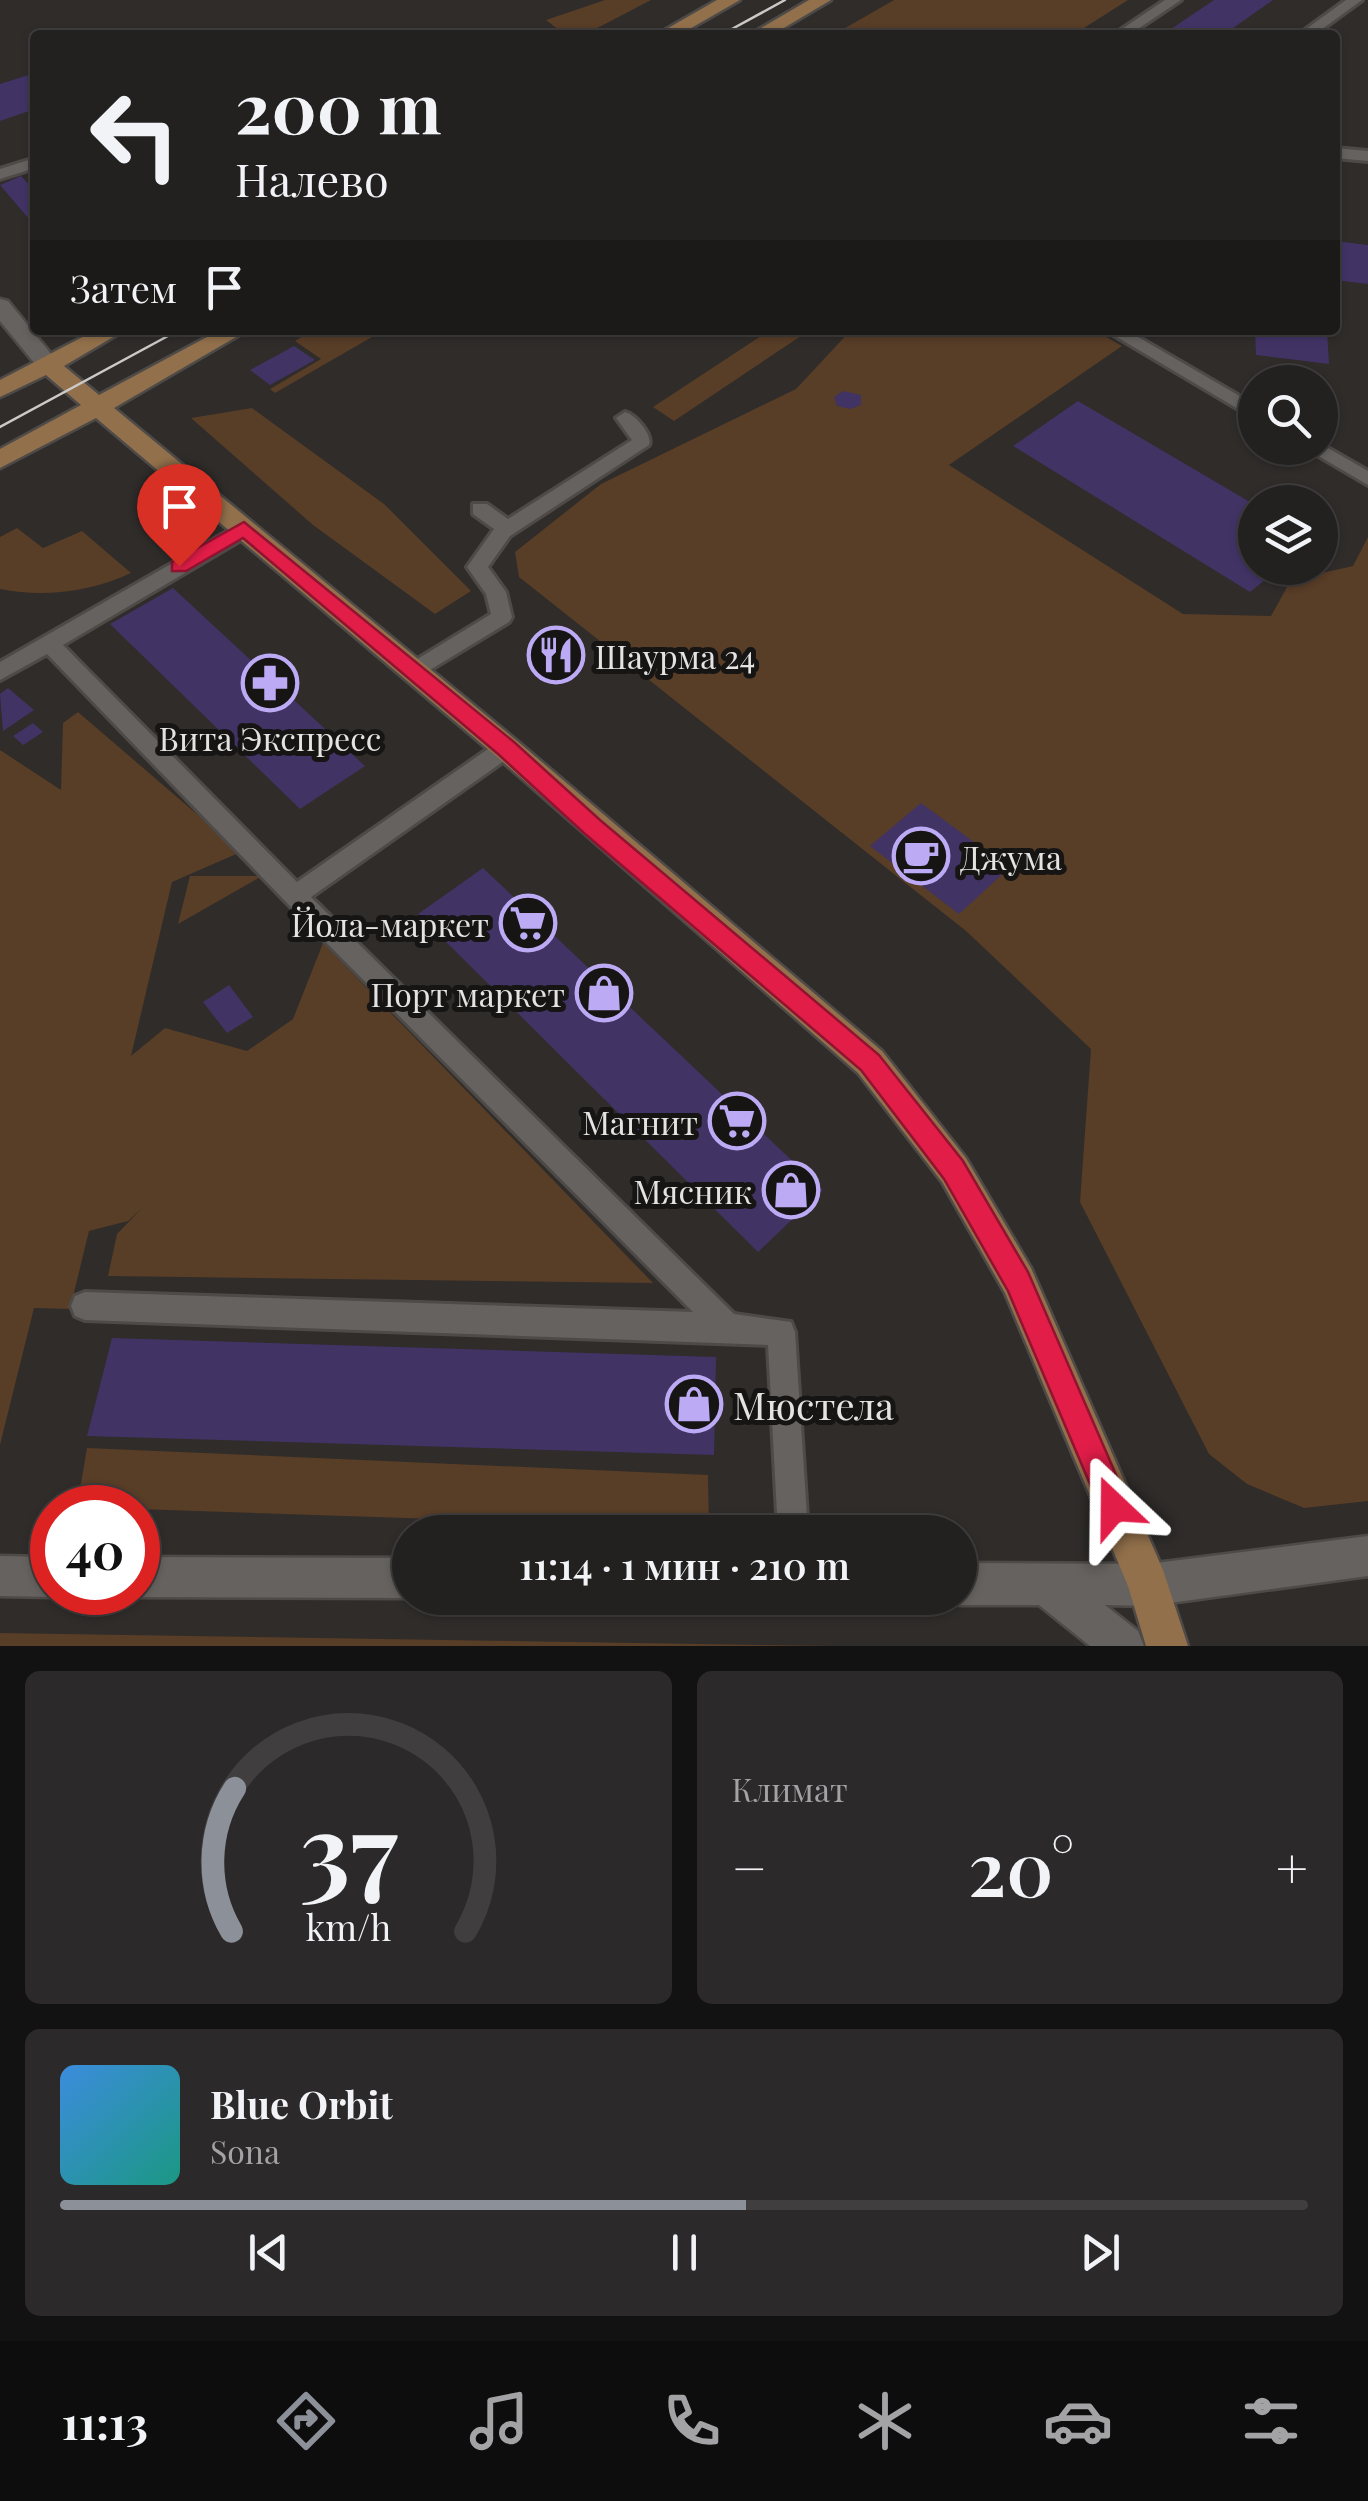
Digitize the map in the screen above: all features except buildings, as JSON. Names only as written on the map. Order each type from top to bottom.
[{"type":"street","points":[[675,30],[731,0]]},
{"type":"street","points":[[767,30],[822,0]]},
{"type":"street","points":[[0,306],[48,365],[506,748],[870,1062],[954,1170],[1018,1281],[1148,1585],[1167,1646]]},
{"type":"street","points":[[0,390],[105,335]]},
{"type":"street","points":[[0,460],[228,335]]},
{"type":"street","points":[[977,1584],[1148,1585],[1368,1556]]},
{"type":"street","points":[[0,1576],[30,1577]]},
{"type":"street","points":[[160,1577],[392,1578]]},
{"type":"street","points":[[1048,1585],[1124,1646]]},
{"type":"lane","points":[[1128,30],[1174,0]]},
{"type":"lane","points":[[1312,30],[1355,0]]},
{"type":"lane","points":[[1340,153],[1368,156]]},
{"type":"lane","points":[[0,174],[30,165]]},
{"type":"lane","points":[[1122,335],[1238,403]]},
{"type":"lane","points":[[414,670],[502,617],[496,592],[477,566],[507,528],[642,441],[625,418]]},
{"type":"lane","points":[[1338,462],[1368,480]]},
{"type":"lane","points":[[480,509],[507,528]]},
{"type":"lane","points":[[0,672],[244,529]]},
{"type":"lane","points":[[49,643],[296,896],[728,1326]]},
{"type":"lane","points":[[296,896],[506,748]]},
{"type":"lane","points":[[85,1306],[728,1326],[782,1332],[792,1515]]},
{"type":"shaded area","points":[[605,0],[651,0],[594,30],[559,30],[546,20]]},
{"type":"shaded area","points":[[894,0],[1128,0],[1081,30],[842,30]]},
{"type":"shaded area","points":[[305,335],[375,335],[275,393],[270,389],[321,359],[295,341]]},
{"type":"shaded area","points":[[762,335],[803,335],[674,421],[653,407]]},
{"type":"shaded area","points":[[846,335],[1103,335],[1122,346],[949,465],[1183,614],[1271,616],[1288,585],[1338,585],[1338,569],[1353,566],[1368,537],[1368,1501],[1304,1508],[1247,1484],[1209,1454],[1080,1202],[1091,1049],[966,931],[519,577],[515,552],[601,484],[796,389]]},
{"type":"shaded area","points":[[252,408],[384,504],[471,591],[435,614],[313,525],[191,418]]},
{"type":"shaded area","points":[[17,528],[43,548],[82,531],[131,573],[66,592],[0,589],[0,537]]},
{"type":"shaded area","points":[[78,712],[241,852],[172,882],[131,1056],[165,1028],[247,1051],[293,1019],[323,943],[653,1283],[108,1276],[117,1234],[142,1208],[128,1221],[89,1231],[70,1309],[34,1308],[0,1445],[0,750],[61,790],[63,723]]},
{"type":"shaded area","points":[[190,876],[262,876],[178,924]]},
{"type":"shaded area","points":[[87,1448],[708,1475],[709,1515],[392,1517],[160,1510],[160,1485],[81,1485]]},
{"type":"shaded area","points":[[0,1633],[834,1646],[0,1646]]},
{"type":"tram line","points":[[730,30],[785,0]]},
{"type":"tram line","points":[[0,427],[170,335]]},
{"type":"place","name":"Шаурма 24","points":[[556,655]]},
{"type":"place","name":"Вита Экспресс","points":[[270,683]]},
{"type":"place","name":"Джума","points":[[921,856]]},
{"type":"place","name":"Йола-маркет","points":[[528,923]]},
{"type":"place","name":"Порт маркет","points":[[604,993]]},
{"type":"place","name":"Магнит","points":[[737,1121]]},
{"type":"place","name":"Мясник","points":[[791,1190]]},
{"type":"place","name":"Мюстела","points":[[694,1404]]},
{"type":"route","points":[[179,566],[244,529],[506,748],[870,1062],[954,1170],[1018,1281],[1114,1507]]}]
